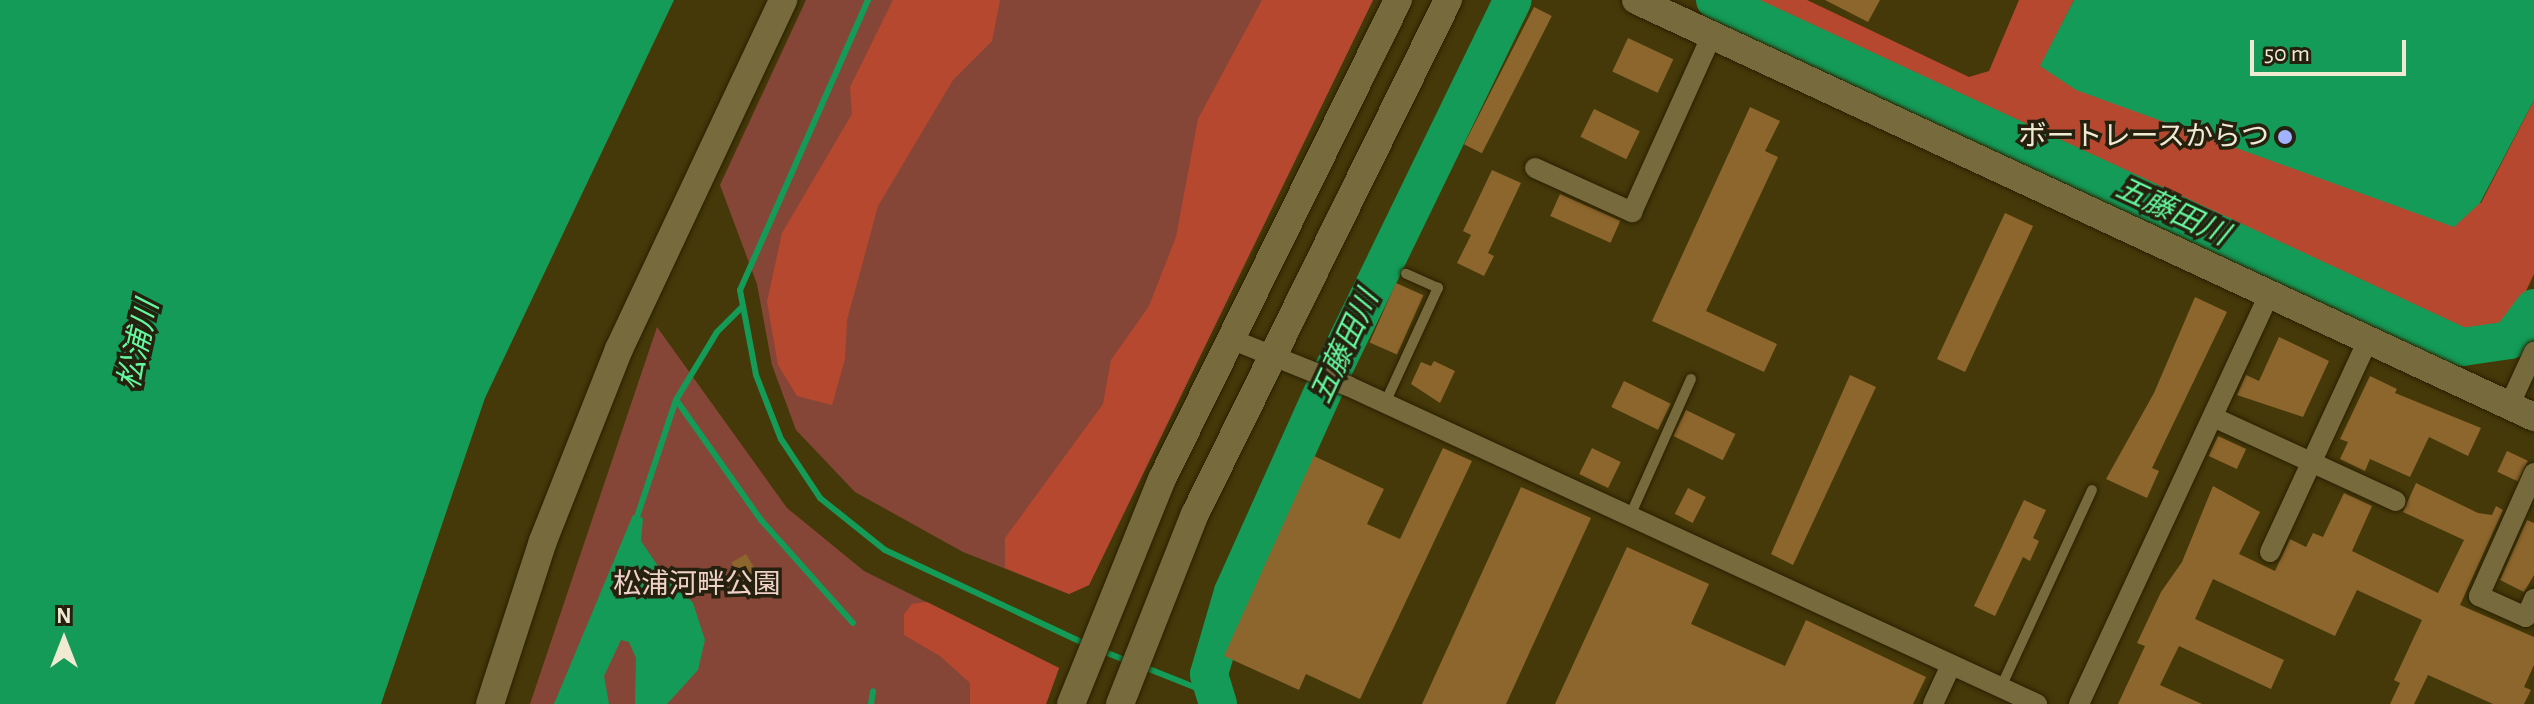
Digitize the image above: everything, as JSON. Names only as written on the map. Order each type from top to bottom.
[{"type":"street","points":[[490,704],[543,541],[619,349],[783,0]]},
{"type":"street","points":[[1075,693],[1228,338],[1398,0]]},
{"type":"street","points":[[1121,701],[1150,625],[1270,355],[1448,0]]},
{"type":"street","points":[[1636,0],[2522,412],[2534,352]]},
{"type":"street","points":[[1535,168],[1632,212],[1712,35]]},
{"type":"street","points":[[2079,704],[2269,294]]},
{"type":"street","points":[[1228,338],[1348,386],[2037,704]]},
{"type":"street","points":[[2270,552],[2368,340]]},
{"type":"street","points":[[2213,417],[2396,501]]},
{"type":"street","points":[[2534,473],[2479,596],[2526,617],[2534,599]]},
{"type":"street","points":[[1933,704],[1951,665]]},
{"type":"lane","points":[[1385,403],[1438,288],[1406,274]]},
{"type":"lane","points":[[1630,516],[1691,379]]},
{"type":"lane","points":[[2001,687],[2092,490]]},
{"type":"green space","points":[[806,0],[1373,0],[1089,585],[1069,594],[963,552],[855,492],[796,430],[772,365],[757,284],[720,185]]},
{"type":"green space","name":"松浦河畔公園","points":[[657,327],[787,508],[864,571],[1059,668],[1046,704],[530,704]]},
{"type":"shaded area","points":[[893,0],[1000,0],[992,41],[953,80],[878,206],[847,320],[845,359],[832,405],[797,396],[778,365],[767,302],[782,233],[852,114],[850,87]]},
{"type":"shaded area","points":[[1262,0],[1373,0],[1089,585],[1069,594],[1005,568],[1005,538],[1103,404],[1111,360],[1149,306],[1176,237],[1198,119]]},
{"type":"shaded area","points":[[1739,0],[1807,0],[1969,77],[1989,71],[2019,0],[2074,0],[2041,66],[2481,203],[2534,100],[2534,274],[2512,321],[2492,333],[2469,336]]},
{"type":"shaded area","points":[[927,602],[1059,668],[1046,704],[970,704],[970,683],[940,656],[904,635],[904,614],[912,604]]},
{"type":"water","name":"松浦川","points":[[0,0],[674,0],[485,398],[381,704],[0,704]]},
{"type":"water","points":[[2074,0],[2534,0],[2534,100],[2480,203],[2454,227],[2076,90],[2040,66]]},
{"type":"water","points":[[633,515],[643,518],[641,541],[660,569],[693,603],[705,640],[698,670],[667,704],[635,704],[636,658],[629,642],[621,640],[604,676],[609,704],[554,704]]},
{"type":"building","points":[[1825,0],[1880,0],[1868,22]]},
{"type":"building","points":[[1534,7],[1552,16],[1482,153],[1464,144]]},
{"type":"building","points":[[1628,38],[1673,59],[1658,93],[1612,72]]},
{"type":"building","points":[[1750,107],[1780,121],[1765,151],[1778,157],[1706,311],[1777,344],[1764,372],[1652,321]]},
{"type":"building","points":[[1594,109],[1640,131],[1626,159],[1580,137]]},
{"type":"building","points":[[1492,170],[1521,183],[1488,253],[1494,256],[1484,276],[1457,263],[1471,235],[1463,231]]},
{"type":"building","points":[[1560,194],[1620,221],[1611,243],[1550,216]]},
{"type":"building","points":[[2005,213],[2033,226],[1965,372],[1937,359]]},
{"type":"building","points":[[1396,283],[1423,295],[1397,355],[1370,342]]},
{"type":"building","points":[[2195,297],[2227,312],[2152,468],[2159,471],[2147,498],[2106,479],[2154,393]]},
{"type":"building","points":[[2279,337],[2329,361],[2303,417],[2237,395],[2246,375],[2259,381]]},
{"type":"building","points":[[1434,361],[1455,371],[1440,403],[1411,384],[1421,362],[1431,366]]},
{"type":"building","points":[[1850,375],[1876,387],[1793,565],[1771,554]]},
{"type":"building","points":[[2370,376],[2397,389],[2395,393],[2481,428],[2468,456],[2429,437],[2410,477],[2370,459],[2365,471],[2340,459],[2348,442],[2340,439]]},
{"type":"building","points":[[1624,381],[1671,404],[1658,430],[1611,407]]},
{"type":"building","points":[[1686,410],[1735,434],[1723,460],[1673,436]]},
{"type":"building","points":[[2218,436],[2246,449],[2237,469],[2209,456]]},
{"type":"building","points":[[1443,448],[1472,461],[1360,699],[1306,674],[1299,690],[1224,656],[1314,456],[1384,489],[1367,524],[1400,539]]},
{"type":"building","points":[[1592,448],[1621,462],[1608,488],[1579,474]]},
{"type":"building","points":[[2507,451],[2528,461],[2518,482],[2497,472]]},
{"type":"building","points":[[2416,483],[2478,513],[2492,515],[2496,506],[2503,510],[2460,605],[2534,637],[2534,665],[2524,687],[2531,690],[2524,704],[2493,704],[2428,675],[2414,704],[2390,704],[2400,683],[2394,680],[2422,620],[2357,590],[2335,636],[2213,579],[2195,619],[2284,660],[2271,689],[2179,646],[2160,685],[2202,704],[2118,704],[2145,646],[2137,643],[2161,592],[2182,562],[2213,486],[2260,512],[2239,554],[2275,571],[2290,539],[2306,547],[2313,533],[2323,537],[2344,493],[2372,506],[2352,551],[2438,593],[2464,540],[2403,512]]},
{"type":"building","points":[[1521,487],[1591,518],[1506,704],[1422,704]]},
{"type":"building","points":[[1688,488],[1706,497],[1693,523],[1675,514]]},
{"type":"building","points":[[2024,500],[2046,510],[2033,538],[2039,541],[2030,561],[2023,557],[1995,616],[1974,606]]},
{"type":"building","points":[[2527,520],[2534,523],[2534,575],[2524,592],[2500,580]]},
{"type":"building","points":[[1627,547],[1709,584],[1691,624],[1785,666],[1806,620],[1926,677],[1913,704],[1555,704]]},
{"type":"building","points":[[746,554],[758,574],[743,582],[731,563]]},
{"type":"waterway","points":[[868,0],[740,290],[756,375],[781,439],[820,498],[885,550],[1086,644]]},
{"type":"waterway","name":"五藤田川","points":[[1218,704],[1209,674],[1233,592],[1333,370],[1513,0]]},
{"type":"waterway","name":"五藤田川","points":[[1715,0],[2462,347],[2510,340],[2534,308]]},
{"type":"waterway","points":[[635,523],[676,400],[717,332],[743,306]]},
{"type":"waterway","points":[[677,401],[761,520],[853,623]]},
{"type":"waterway","points":[[1100,650],[1130,662]]},
{"type":"waterway","points":[[1144,667],[1212,694]]},
{"type":"waterway","points":[[871,704],[873,691]]},
{"type":"place","name":"ボートレースからつ","points":[[2285,137]]}]
